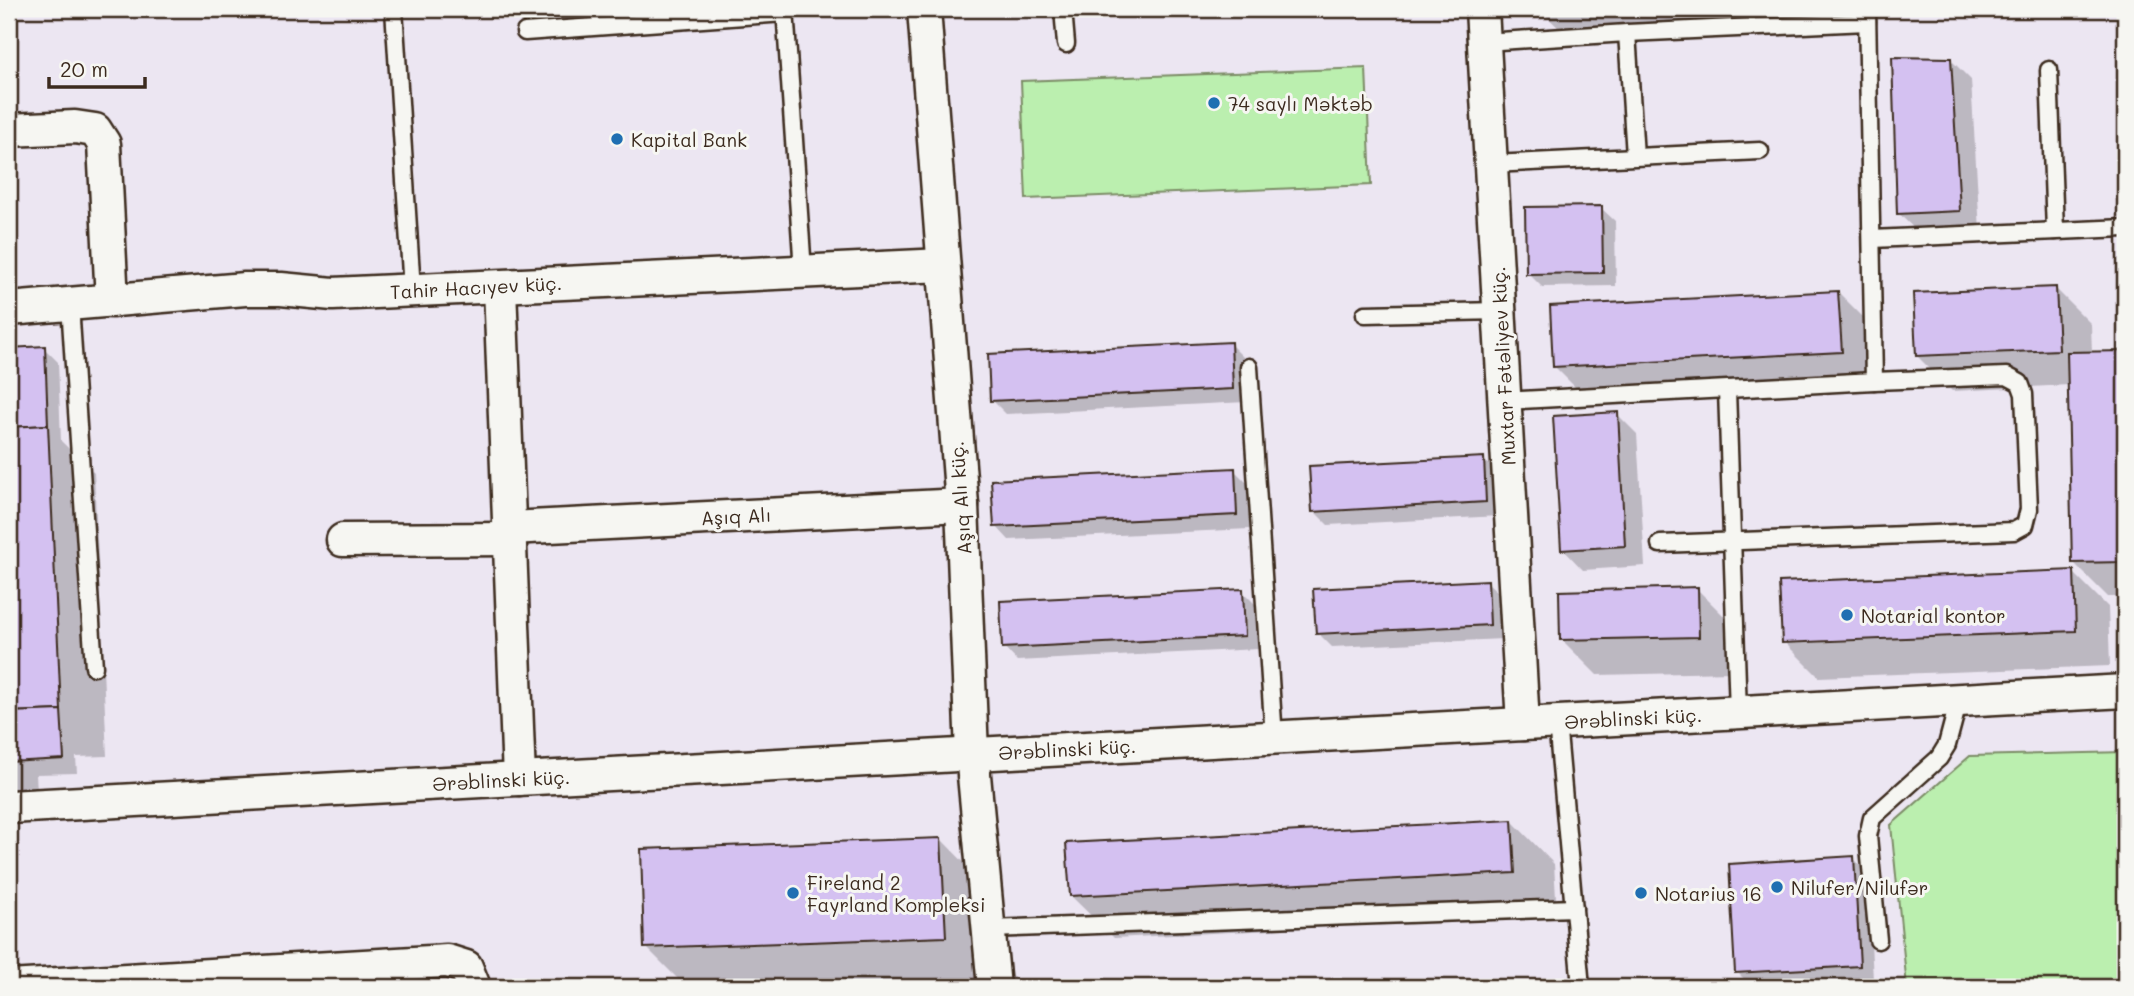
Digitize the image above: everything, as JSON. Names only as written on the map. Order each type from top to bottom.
[{"type":"street","name":"Aşıq Alı küç.","points":[[924,9],[962,505],[972,754],[994,987]]},
{"type":"street","name":"Muxtar Fətəliyev küç.","points":[[1482,9],[1523,724]]},
{"type":"street","points":[[9,130],[75,127],[95,130],[104,144],[112,301]]},
{"type":"street","name":"Tahir Hacıyev küç.","points":[[9,309],[245,289],[333,293],[943,265]]},
{"type":"street","points":[[500,287],[519,779]]},
{"type":"street","name":"Aşıq Alı","points":[[343,540],[510,533],[962,505]]},
{"type":"street","name":"Ərəblinski küç.","points":[[9,807],[2125,691]]},
{"type":"street","points":[[9,987],[447,961],[466,967],[474,987]]},
{"type":"lane","points":[[394,9],[412,290]]},
{"type":"lane","points":[[1063,9],[1066,44]]},
{"type":"lane","points":[[525,32],[785,11],[803,271]]},
{"type":"lane","points":[[1484,42],[1867,15],[1874,381]]},
{"type":"lane","points":[[1627,33],[1635,156]]},
{"type":"lane","points":[[2049,70],[2055,231]]},
{"type":"lane","points":[[1491,164],[1760,151]]},
{"type":"lane","points":[[1872,239],[2125,228]]},
{"type":"lane","points":[[69,304],[93,667]]},
{"type":"lane","points":[[1365,314],[1499,311]]},
{"type":"lane","points":[[1249,367],[1274,737]]},
{"type":"lane","points":[[1504,401],[2007,376],[2020,383],[2024,394],[2029,509],[2025,524],[2014,531],[1660,544]]},
{"type":"lane","points":[[1727,390],[1738,712]]},
{"type":"lane","points":[[1878,940],[1868,836],[1872,818],[1939,758],[1947,745],[1959,700]]},
{"type":"lane","points":[[1557,722],[1581,987]]},
{"type":"lane","points":[[988,929],[1574,908]]},
{"type":"green space","points":[[1366,68],[1371,185],[1026,199],[1021,81]]},
{"type":"green space","points":[[2125,752],[2125,987],[1907,987],[1891,825],[1970,756]]},
{"type":"building","points":[[1892,57],[1951,58],[1960,211],[1897,214]]},
{"type":"building","points":[[1602,206],[1603,273],[1526,274],[1525,207]]},
{"type":"building","points":[[2056,287],[2059,350],[1916,356],[1913,293]]},
{"type":"building","points":[[1838,291],[1842,352],[1553,367],[1550,306]]},
{"type":"building","points":[[1231,342],[1233,389],[990,401],[988,354]]},
{"type":"building","points":[[45,346],[48,425],[9,427],[9,348]]},
{"type":"building","points":[[2125,351],[2125,562],[2072,563],[2067,352]]},
{"type":"building","points":[[1618,412],[1625,546],[1561,550],[1553,416]]},
{"type":"building","points":[[48,425],[61,710],[9,712],[9,427]]},
{"type":"building","points":[[1484,457],[1486,502],[1312,512],[1309,466]]},
{"type":"building","points":[[1235,468],[1237,515],[994,527],[991,480]]},
{"type":"building","points":[[2074,570],[2076,631],[1782,643],[1779,582]]},
{"type":"building","points":[[1488,580],[1490,625],[1316,634],[1313,589]]},
{"type":"building","points":[[1698,587],[1699,637],[1560,640],[1559,591]]},
{"type":"building","points":[[1243,589],[1245,636],[1002,648],[1000,601]]},
{"type":"building","points":[[61,710],[64,759],[9,762],[9,712]]},
{"type":"building","points":[[1512,820],[1515,873],[1070,896],[1066,843]]},
{"type":"building","name":"Fireland 2 Fayrland Kompleksi","points":[[941,838],[946,937],[644,948],[641,849]]},
{"type":"building","points":[[1854,856],[1860,966],[1735,973],[1729,864]]},
{"type":"place","name":"74 saylı Məktəb","points":[[1214,103]]},
{"type":"place","name":"Kapital Bank","points":[[617,139]]},
{"type":"place","name":"Notarial kontor","points":[[1847,615]]},
{"type":"place","name":"Nilufer/Nilufər","points":[[1777,887]]},
{"type":"place","name":"Fireland 2 Fayrland Kompleksi","points":[[793,893]]},
{"type":"place","name":"Notarius 16","points":[[1641,893]]}]
